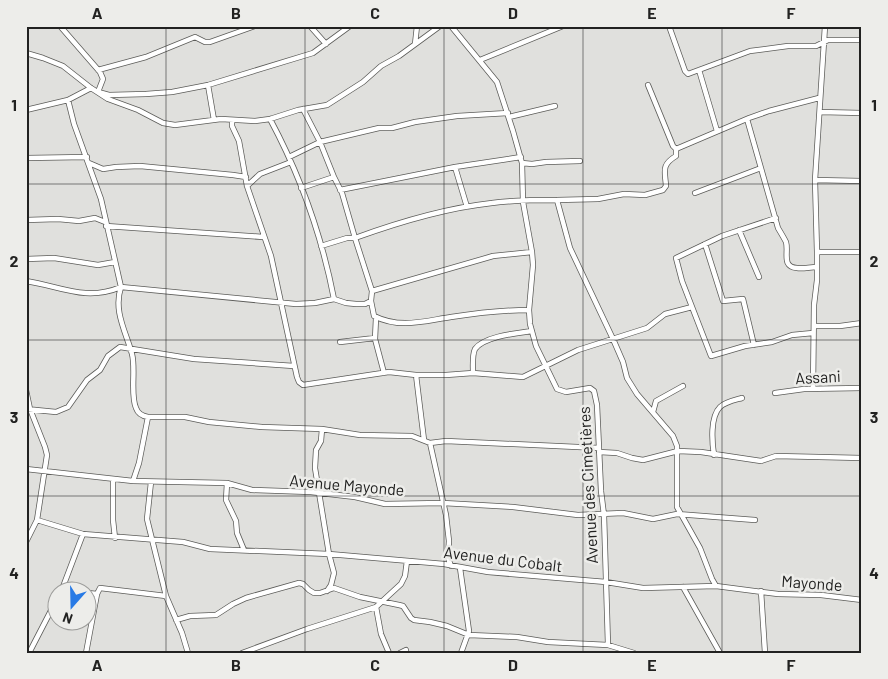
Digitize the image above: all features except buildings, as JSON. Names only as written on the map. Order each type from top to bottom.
[{"type":"street","points":[[60,26],[103,77]]},
{"type":"street","points":[[98,70],[146,57],[195,37],[204,42],[210,42],[255,26]]},
{"type":"street","points":[[310,26],[326,44]]},
{"type":"street","points":[[98,92],[110,95],[146,94],[172,92],[208,85],[296,59],[313,52],[350,26]]},
{"type":"street","points":[[415,44],[417,26]]},
{"type":"street","points":[[429,26],[433,31]]},
{"type":"street","points":[[26,53],[63,66],[108,99],[167,124],[214,120],[242,122],[270,119],[331,102],[440,26]]},
{"type":"street","name":"Avenue des Cimetières","points":[[451,26],[496,82],[521,157],[523,202],[532,252],[529,310],[536,346],[545,367],[559,390],[566,392],[590,388],[593,390],[596,404],[604,515],[608,645]]},
{"type":"street","points":[[480,60],[564,26]]},
{"type":"street","points":[[669,26],[685,73],[689,74],[750,51],[788,46],[816,46],[828,40],[862,40]]},
{"type":"street","points":[[813,388],[813,333],[817,267],[814,180],[825,26]]},
{"type":"street","points":[[98,92],[108,67]]},
{"type":"street","points":[[699,70],[716,131]]},
{"type":"street","points":[[208,85],[214,120]]},
{"type":"street","points":[[321,246],[347,238],[355,238],[399,224],[494,202],[598,199],[624,194],[646,195],[663,190],[666,186],[664,167],[676,156],[676,149],[672,146],[648,85]]},
{"type":"street","points":[[26,110],[68,100],[91,88]]},
{"type":"street","points":[[676,149],[716,131],[769,111],[819,98]]},
{"type":"street","points":[[68,100],[74,124],[101,199],[105,224],[121,287],[117,300],[118,306],[132,354],[135,407],[141,415],[148,417],[191,418],[228,424],[412,436],[430,443],[446,441],[599,450],[617,452],[643,460],[678,451],[761,461],[776,456],[862,458]]},
{"type":"street","points":[[247,186],[260,174],[290,160],[320,142],[379,128],[392,128],[415,122],[457,116],[508,115],[555,106]]},
{"type":"street","points":[[303,109],[320,142],[340,190],[372,292],[371,301],[373,315],[376,318],[376,338],[384,372]]},
{"type":"street","points":[[820,112],[862,112]]},
{"type":"street","points":[[270,119],[301,188],[327,262],[334,299]]},
{"type":"street","points":[[747,119],[778,228],[786,243],[786,257],[791,266],[797,268],[817,267]]},
{"type":"street","points":[[232,120],[232,126],[239,142],[247,186],[271,256],[290,339],[294,366],[299,382],[303,385],[394,371],[416,375],[472,373],[520,377],[578,350],[647,328],[665,314],[692,307]]},
{"type":"street","points":[[26,158],[87,157]]},
{"type":"street","points":[[340,190],[455,166],[521,157]]},
{"type":"street","points":[[522,163],[580,161]]},
{"type":"street","points":[[89,163],[103,169],[140,166],[233,174],[246,177]]},
{"type":"street","points":[[455,166],[467,207]]},
{"type":"street","points":[[695,193],[761,168]]},
{"type":"street","points":[[301,188],[334,177]]},
{"type":"street","points":[[814,180],[862,181]]},
{"type":"street","points":[[557,200],[570,248],[613,338],[623,362],[626,378],[632,388],[673,436],[678,451],[678,510],[700,548],[716,586]]},
{"type":"street","points":[[26,220],[58,219],[73,221],[95,218],[105,224],[263,237]]},
{"type":"street","points":[[776,218],[739,230],[676,258],[682,281],[711,356],[772,342],[792,335],[813,333]]},
{"type":"street","points":[[739,230],[759,277]]},
{"type":"street","points":[[705,244],[723,301],[743,299],[754,345]]},
{"type":"street","points":[[372,292],[493,256],[532,252]]},
{"type":"street","points":[[817,252],[862,252]]},
{"type":"street","points":[[26,259],[54,258],[98,265],[115,262]]},
{"type":"street","points":[[26,281],[75,293],[114,290],[121,287],[296,304],[316,303],[334,299],[346,304],[365,304],[371,301]]},
{"type":"street","points":[[376,318],[407,324],[488,312],[529,310]]},
{"type":"street","points":[[814,326],[840,326],[862,323]]},
{"type":"street","points":[[472,373],[474,351],[478,346],[499,336],[532,331]]},
{"type":"street","points":[[340,342],[376,338]]},
{"type":"street","points":[[28,409],[56,412],[68,407],[87,380],[100,370],[113,351],[120,347],[194,358],[294,366]]},
{"type":"street","points":[[416,375],[424,440]]},
{"type":"street","points":[[653,412],[656,401],[682,386]]},
{"type":"street","name":"Assani","points":[[775,393],[813,388],[862,388]]},
{"type":"street","points":[[26,390],[28,409],[45,447],[46,461],[37,520],[27,541]]},
{"type":"street","points":[[714,454],[712,443],[713,428],[718,409],[724,404],[742,398]]},
{"type":"street","points":[[133,481],[139,463],[148,417]]},
{"type":"street","points":[[322,429],[321,441],[316,450],[315,459],[316,478],[333,577],[331,585],[326,591]]},
{"type":"street","points":[[430,443],[446,515],[449,541],[448,558],[451,566]]},
{"type":"street","name":"Avenue Mayonde","points":[[26,469],[133,481],[228,483],[252,490],[320,493],[355,497],[385,504],[443,503],[513,507],[578,515],[623,513],[653,519],[669,515],[682,515],[755,520]]},
{"type":"street","points":[[113,479],[115,538]]},
{"type":"street","points":[[151,482],[147,519],[166,596],[188,653]]},
{"type":"street","points":[[228,483],[226,500],[236,521],[236,533],[244,550]]},
{"type":"street","name":"Avenue du Cobalt","points":[[37,520],[83,534],[183,542],[210,549],[328,554],[407,561],[511,575],[606,582],[652,589],[716,586],[761,591]]},
{"type":"street","points":[[64,582],[83,534]]},
{"type":"street","points":[[245,652],[376,606],[401,584],[405,576],[407,561]]},
{"type":"street","points":[[460,568],[469,627],[469,635],[461,653]]},
{"type":"street","points":[[176,620],[190,616],[216,615],[246,598],[299,583],[314,593],[334,588],[360,597],[403,606],[414,620],[447,626],[469,635],[608,645],[630,652]]},
{"type":"street","points":[[683,587],[720,653]]},
{"type":"street","points":[[98,592],[100,588],[103,588],[166,596]]},
{"type":"street","points":[[761,591],[765,653]]},
{"type":"street","name":"Mayonde","points":[[761,591],[862,600]]},
{"type":"street","points":[[376,606],[381,634],[389,653]]},
{"type":"street","points":[[29,653],[48,616]]},
{"type":"street","points":[[86,653],[90,632]]},
{"type":"street","points":[[400,653],[406,650]]}]
